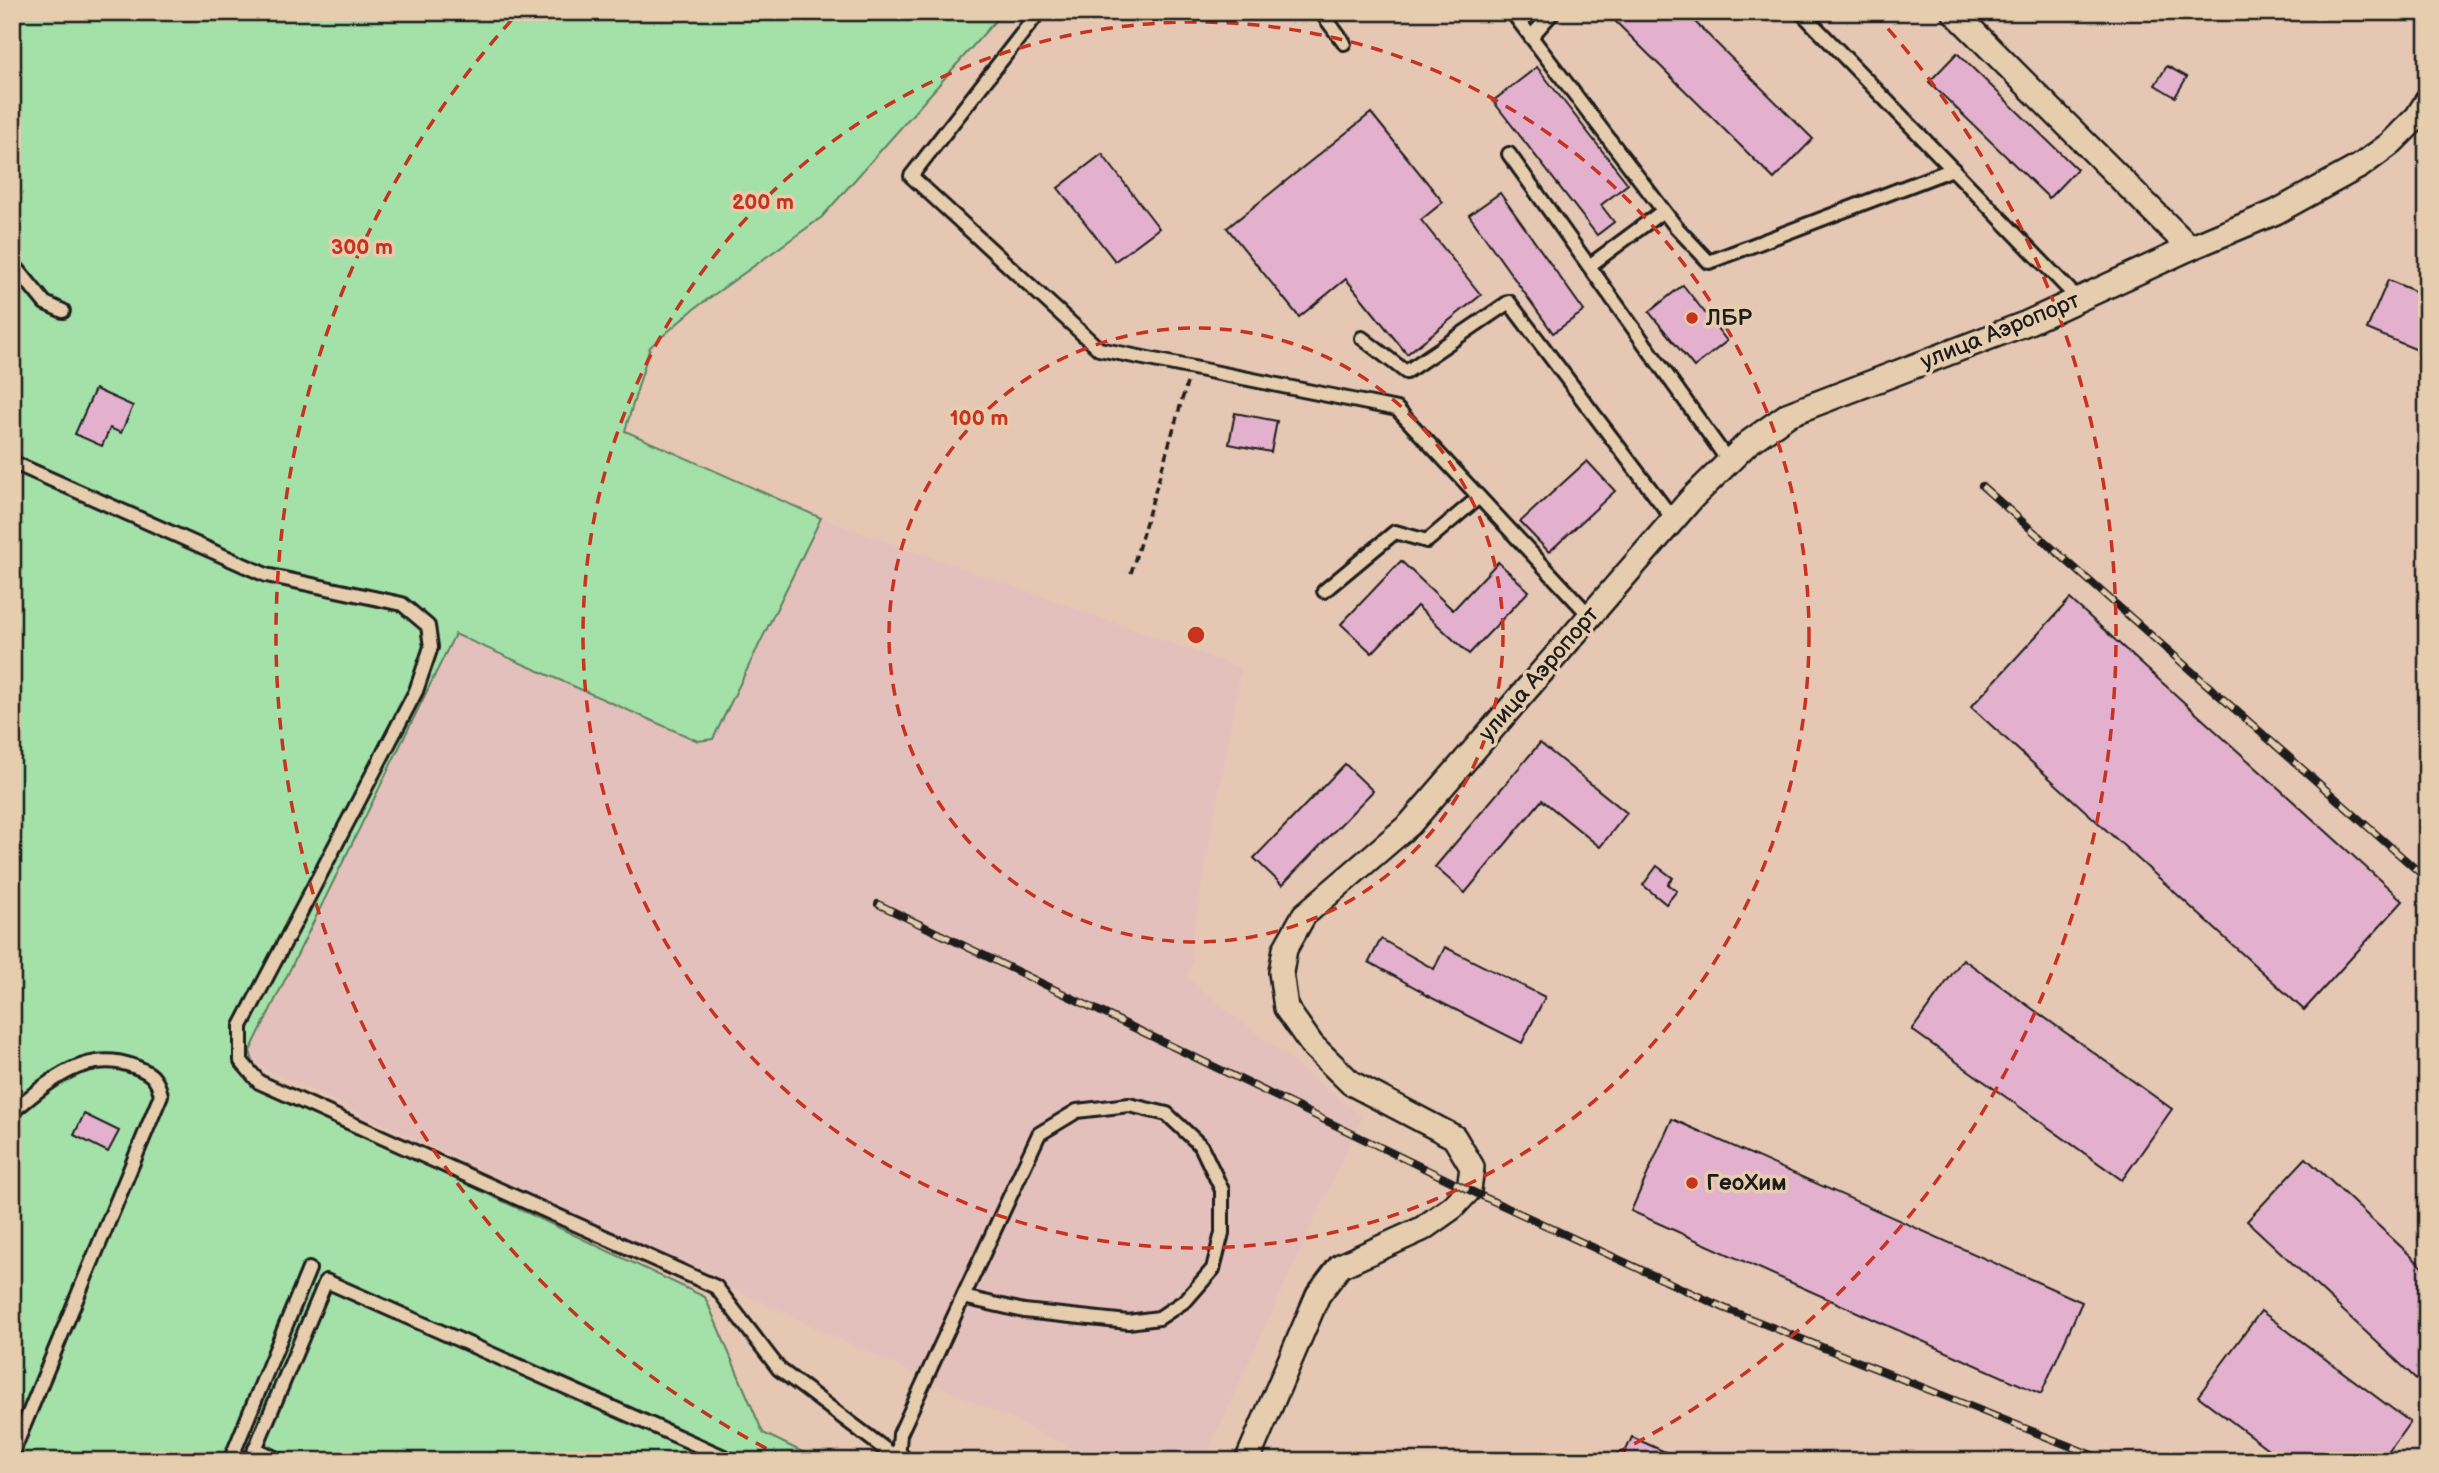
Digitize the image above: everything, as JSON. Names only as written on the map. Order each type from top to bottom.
[{"type":"street","points":[[1954,12],[2190,248]]},
{"type":"street","name":"улица Аэропорт","points":[[1247,1461],[1318,1295],[1340,1266],[1422,1229],[1453,1207],[1469,1190],[1472,1167],[1454,1137],[1351,1083],[1312,1045],[1286,1008],[1281,972],[1285,949],[1304,915],[1410,824],[1673,519],[1748,443],[1789,414],[2027,323],[2190,248],[2276,212],[2360,166],[2390,145],[2417,117],[2427,102]]},
{"type":"lane","points":[[1040,12],[911,176],[1099,349],[1397,409],[1590,616]]},
{"type":"lane","points":[[1321,12],[1344,43]]},
{"type":"lane","points":[[1512,12],[1663,211],[1709,262],[1953,170]]},
{"type":"lane","points":[[1531,37],[1552,12]]},
{"type":"lane","points":[[1801,12],[2078,299]]},
{"type":"lane","points":[[1509,154],[1729,461]]},
{"type":"lane","points":[[1590,267],[1663,211]]},
{"type":"lane","points":[[12,266],[45,303],[63,311]]},
{"type":"lane","points":[[1362,338],[1406,372],[1509,302],[1673,519]]},
{"type":"lane","points":[[12,462],[266,575],[402,604],[428,626],[431,648],[416,691],[242,1026],[241,1061],[259,1082],[716,1287],[779,1369],[899,1460]]},
{"type":"lane","points":[[1324,591],[1395,532],[1427,541],[1479,497]]},
{"type":"lane","points":[[12,1112],[55,1077],[87,1062],[119,1060],[149,1072],[158,1082],[161,1095],[12,1454]]},
{"type":"lane","points":[[899,1460],[900,1434],[963,1297],[1039,1134],[1077,1111],[1129,1105],[1167,1114],[1201,1146],[1223,1189],[1222,1233],[1213,1269],[1186,1300],[1159,1318],[1128,1322],[1024,1311],[963,1297]]},
{"type":"lane","points":[[230,1461],[309,1269]]},
{"type":"lane","points":[[282,1461],[252,1455],[326,1281],[733,1461]]},
{"type":"path","points":[[1131,573],[1192,367]]},
{"type":"shaded area","points":[[821,518],[1241,668],[1190,951],[1193,961],[1186,978],[1362,1117],[1203,1461],[1100,1461],[252,1062],[250,1051],[455,634],[698,741],[713,739]]},
{"type":"green space","points":[[12,12],[1003,12],[822,217],[694,309],[650,347],[625,431],[821,518],[713,739],[698,741],[455,634],[250,1051],[259,1082],[255,1084],[705,1297],[763,1433],[821,1461],[12,1461]]},
{"type":"building","points":[[1606,12],[1685,12],[1813,139],[1774,179]]},
{"type":"building","points":[[1957,53],[2077,169],[2049,198],[1929,82]]},
{"type":"building","points":[[2167,66],[2187,77],[2175,97],[2155,85]]},
{"type":"building","points":[[1537,67],[1628,184],[1601,205],[1614,222],[1597,235],[1493,101]]},
{"type":"building","points":[[1371,113],[1443,202],[1421,220],[1481,295],[1407,354],[1346,279],[1299,317],[1227,228]]},
{"type":"building","points":[[1102,154],[1159,228],[1115,261],[1058,188]]},
{"type":"building","points":[[1500,193],[1584,311],[1553,333],[1469,215]]},
{"type":"building","points":[[2388,280],[2427,296],[2427,354],[2367,329]]},
{"type":"building","points":[[1683,285],[1727,341],[1694,367],[1649,312]]},
{"type":"building","points":[[95,389],[133,406],[121,433],[110,428],[102,446],[75,434]]},
{"type":"building","points":[[1235,413],[1277,421],[1271,452],[1229,444]]},
{"type":"building","points":[[1587,461],[1615,491],[1549,552],[1520,522]]},
{"type":"building","points":[[1401,561],[1453,610],[1498,562],[1529,591],[1469,654],[1417,606],[1372,653],[1341,624]]},
{"type":"building","points":[[2070,599],[2403,901],[2304,1010],[1971,707]]},
{"type":"building","points":[[1540,743],[1627,813],[1600,847],[1542,800],[1465,893],[1435,867]]},
{"type":"building","points":[[1345,764],[1373,791],[1282,885],[1254,858]]},
{"type":"building","points":[[1657,866],[1673,878],[1668,884],[1677,891],[1666,904],[1643,885]]},
{"type":"building","points":[[1381,939],[1434,969],[1445,947],[1545,997],[1522,1043],[1422,993],[1369,962]]},
{"type":"building","points":[[1963,959],[2172,1109],[2122,1180],[1912,1030]]},
{"type":"building","points":[[84,1114],[119,1131],[108,1152],[74,1135]]},
{"type":"building","points":[[1672,1119],[2082,1302],[2041,1394],[1631,1211]]},
{"type":"building","points":[[2306,1158],[2427,1271],[2427,1389],[2247,1221]]},
{"type":"building","points":[[2261,1311],[2410,1422],[2382,1461],[2284,1461],[2198,1396]]},
{"type":"building","points":[[1632,1437],[1685,1461],[1621,1461]]},
{"type":"railway","points":[[1982,486],[2427,879]]},
{"type":"railway","points":[[878,904],[1469,1190],[1724,1308],[2107,1461]]},
{"type":"place","name":"ЛБР","points":[[1692,318]]},
{"type":"place","name":"ГеоХим","points":[[1692,1183]]}]
